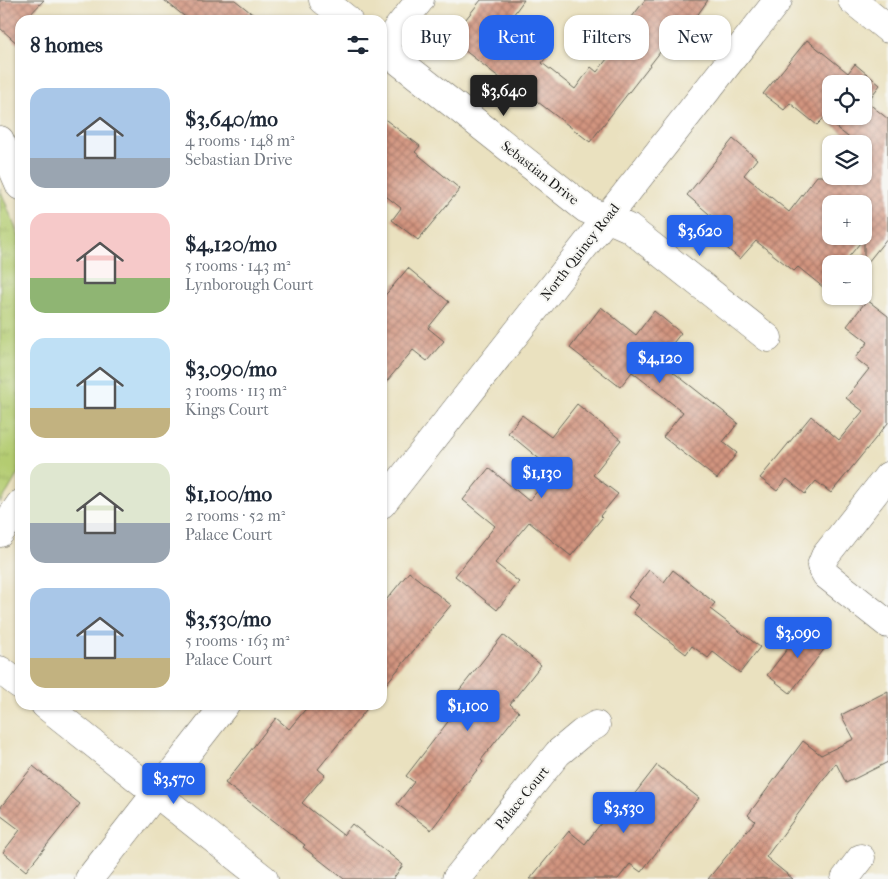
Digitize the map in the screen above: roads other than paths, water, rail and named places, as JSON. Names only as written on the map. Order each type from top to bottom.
[{"type":"street","points":[[323,0],[342,15]]},
{"type":"street","points":[[387,42],[420,0]]},
{"type":"street","name":"North Quincy Road","points":[[387,498],[778,0]]},
{"type":"street","points":[[852,0],[888,29]]},
{"type":"street","name":"Sebastian Drive","points":[[387,52],[586,209],[629,228],[768,338]]},
{"type":"street","points":[[0,140],[15,174]]},
{"type":"street","points":[[888,476],[826,556],[821,566],[826,575],[888,624]]},
{"type":"street","points":[[0,533],[15,511]]},
{"type":"street","points":[[0,670],[15,681]]},
{"type":"street","points":[[51,710],[264,879]]},
{"type":"street","points":[[89,879],[221,710]]},
{"type":"street","name":"Palace Court","points":[[456,879],[558,753],[582,732],[596,725]]}]
